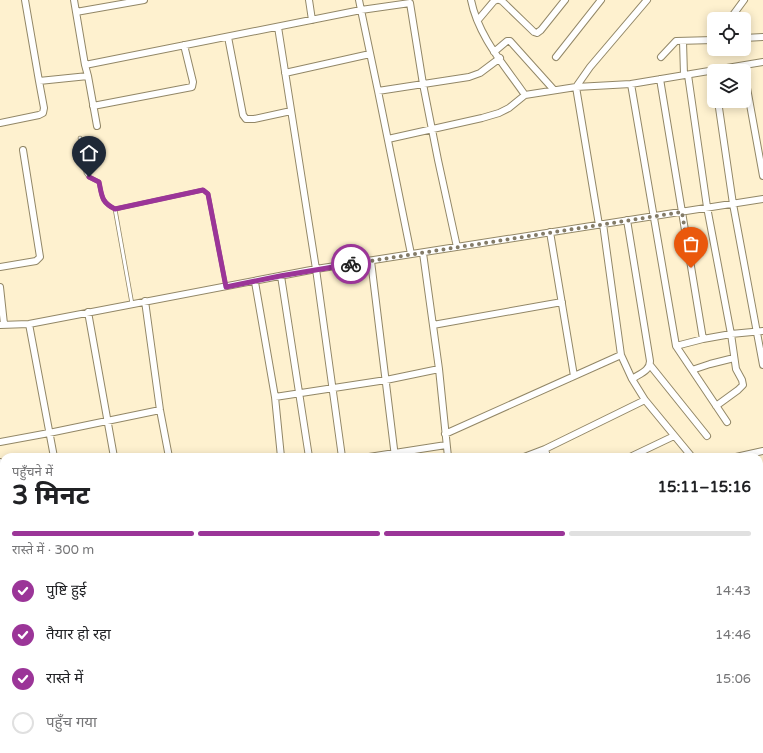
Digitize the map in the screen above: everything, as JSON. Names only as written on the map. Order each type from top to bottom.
[{"type":"street","points":[[0,122],[43,113],[44,108],[25,0]]},
{"type":"street","points":[[74,0],[97,126]]},
{"type":"street","points":[[76,12],[144,0]]},
{"type":"street","points":[[308,0],[312,20]]},
{"type":"street","points":[[359,0],[411,254]]},
{"type":"street","points":[[471,0],[482,31],[494,52],[500,58],[525,95]]},
{"type":"street","points":[[478,20],[494,1],[498,0],[502,1],[534,32],[537,33],[565,0]]},
{"type":"street","points":[[556,58],[601,0]]},
{"type":"street","points":[[647,0],[590,67],[576,87],[601,224],[621,355],[632,379],[645,400],[689,453]]},
{"type":"street","points":[[735,12],[744,0]]},
{"type":"street","points":[[85,65],[410,1],[423,84],[457,247]]},
{"type":"street","points":[[278,27],[316,269],[341,453]]},
{"type":"street","points":[[228,37],[243,115],[246,118],[254,119],[291,111]]},
{"type":"street","points":[[751,38],[763,37]]},
{"type":"street","points":[[661,57],[674,42],[707,40]]},
{"type":"street","points":[[494,52],[507,41],[510,41],[554,90]]},
{"type":"street","points":[[682,41],[707,207],[731,334],[736,369],[743,385],[716,406]]},
{"type":"street","points":[[93,106],[192,87],[193,82],[184,46]]},
{"type":"street","points":[[285,73],[370,54]]},
{"type":"street","points":[[378,91],[469,77],[480,73],[500,58]]},
{"type":"street","points":[[751,64],[763,62]]},
{"type":"street","points":[[388,139],[432,130],[499,113],[509,108],[525,95],[576,87],[631,84],[707,72]]},
{"type":"street","points":[[39,81],[88,76]]},
{"type":"street","points":[[660,79],[703,339]]},
{"type":"street","points":[[631,84],[676,346],[727,422]]},
{"type":"street","points":[[719,108],[733,204],[760,332],[763,365]]},
{"type":"street","points":[[751,108],[763,176]]},
{"type":"street","points":[[0,267],[36,261],[40,257],[23,150]]},
{"type":"street","points":[[0,287],[2,325],[29,324],[145,301],[255,282],[316,269],[763,199]]},
{"type":"street","points":[[627,220],[650,365],[707,436]]},
{"type":"street","points":[[550,232],[574,376]]},
{"type":"street","points":[[422,253],[439,369],[447,453]]},
{"type":"street","points":[[371,261],[395,453]]},
{"type":"street","points":[[280,276],[308,453]]},
{"type":"street","points":[[255,282],[275,397],[281,453]]},
{"type":"street","points":[[145,301],[160,410],[168,453]]},
{"type":"street","points":[[433,325],[562,302]]},
{"type":"street","points":[[88,312],[113,453]]},
{"type":"street","points":[[29,324],[53,453]]},
{"type":"street","points":[[676,346],[731,334],[760,332]]},
{"type":"street","points":[[445,434],[621,355]]},
{"type":"street","points":[[692,370],[734,358]]},
{"type":"street","points":[[632,379],[648,369],[650,365]]},
{"type":"street","points":[[275,397],[386,380],[439,369]]},
{"type":"street","points":[[534,453],[645,400]]},
{"type":"street","points":[[0,442],[160,410]]},
{"type":"street","points":[[640,453],[674,436]]},
{"type":"street","points":[[405,453],[446,445]]},
{"type":"street","points":[[545,449],[546,453]]},
{"type":"lane","points":[[80,138],[86,173],[89,177],[99,182],[103,201],[115,209],[203,190],[208,194],[226,287]]},
{"type":"lane","points":[[115,209],[132,304]]},
{"type":"way so far","points":[[351,264],[682,212],[691,268]]},
{"type":"route","points":[[89,177],[99,182],[103,201],[115,209],[203,190],[208,194],[226,287],[316,269],[351,264]]}]
